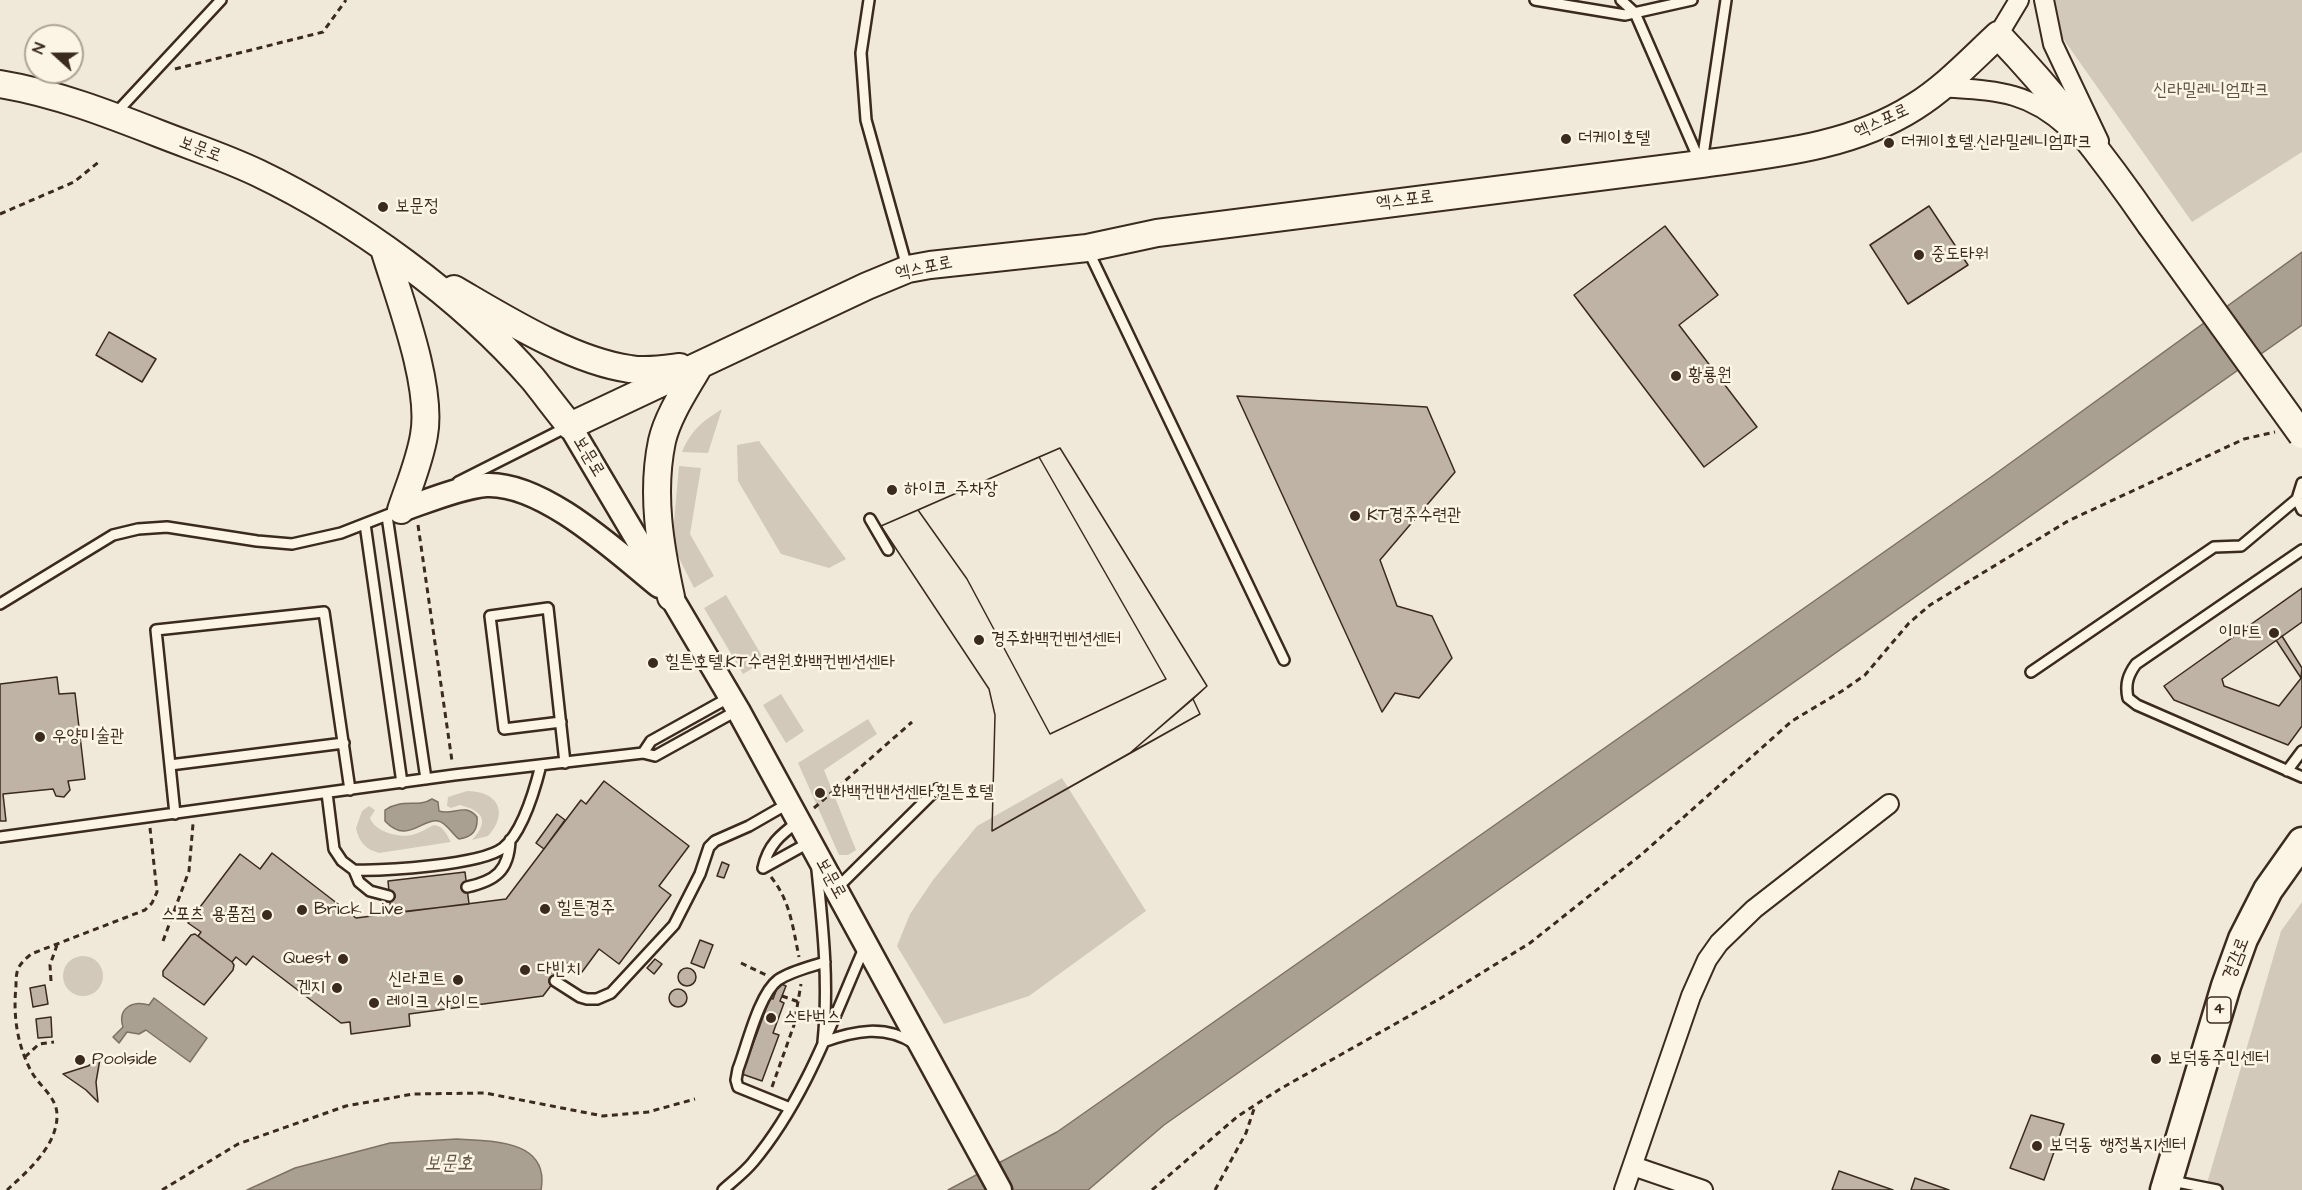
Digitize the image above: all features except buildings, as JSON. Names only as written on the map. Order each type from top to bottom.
[{"type":"main road","name":"엑스포로","points":[[570,426],[867,286],[908,269],[1087,248],[1157,233],[1701,164],[1782,152],[1845,139],[1882,125],[1915,107],[1998,35]]},
{"type":"main road","points":[[1998,35],[2038,77],[2113,170],[2290,433]]},
{"type":"main road","name":"보문로","points":[[0,84],[22,88],[114,116],[257,172],[352,224],[447,297],[494,340],[532,378],[570,426]]},
{"type":"main road","points":[[384,249],[530,333],[585,356],[631,370],[645,371],[699,366]]},
{"type":"main road","points":[[384,249],[416,355],[424,403],[424,436],[401,510]]},
{"type":"main road","points":[[672,597],[660,546],[657,514],[662,440],[668,423],[699,366]]},
{"type":"main road","name":"경감로","points":[[2166,1185],[2226,986],[2243,939],[2268,890],[2302,842]]},
{"type":"street","points":[[1998,35],[2019,0]]},
{"type":"street","points":[[2044,0],[2053,44],[2113,170]]},
{"type":"street","points":[[1939,87],[1997,92],[2024,98],[2054,115],[2113,170]]},
{"type":"street","name":"보문로","points":[[570,426],[734,704],[1000,1190]]},
{"type":"street","points":[[401,510],[486,486],[516,491],[544,501],[564,512],[672,597]]},
{"type":"street","points":[[1624,1190],[1699,975],[1719,943],[1754,909],[1889,804]]},
{"type":"street","points":[[1633,1166],[1703,1190]]},
{"type":"lane","points":[[114,116],[221,0]]},
{"type":"lane","points":[[868,0],[861,53],[866,120],[908,269]]},
{"type":"lane","points":[[1535,0],[1625,15],[1692,0]]},
{"type":"lane","points":[[1621,0],[1635,13],[1701,164]]},
{"type":"lane","points":[[1701,164],[1726,0]]},
{"type":"lane","points":[[1087,248],[1284,660]]},
{"type":"lane","points":[[0,604],[113,535],[138,529],[167,527],[292,544],[341,533],[401,510],[570,426]]},
{"type":"lane","points":[[2031,672],[2214,547],[2241,546],[2297,499],[2302,483]]},
{"type":"lane","points":[[2297,499],[2302,510]]},
{"type":"lane","points":[[401,510],[426,779]]},
{"type":"lane","points":[[870,519],[888,550]]},
{"type":"lane","points":[[365,524],[402,783]]},
{"type":"lane","points":[[2302,550],[2136,663],[2125,687],[2128,698],[2137,705],[2302,777]]},
{"type":"lane","points":[[561,722],[504,729],[490,616],[548,608],[561,722],[565,763]]},
{"type":"lane","points":[[175,814],[156,630],[324,612],[351,790]]},
{"type":"lane","points":[[643,753],[651,741],[734,704]]},
{"type":"lane","points":[[0,837],[454,775],[643,753],[655,756],[734,704]]},
{"type":"lane","points":[[171,765],[344,743]]},
{"type":"lane","points":[[2287,771],[2302,751]]},
{"type":"lane","points":[[354,870],[377,871],[483,858],[503,848],[533,800],[541,765]]},
{"type":"lane","points":[[836,889],[937,789]]},
{"type":"lane","points":[[327,793],[334,849],[342,861],[354,870],[359,882],[370,891],[389,896]]},
{"type":"lane","points":[[794,812],[780,835],[771,844],[763,868],[813,846],[825,962],[826,1008],[823,1042]]},
{"type":"lane","points":[[555,981],[587,999],[597,999],[611,993],[674,925],[700,874],[710,847],[715,841],[748,826],[794,812]]},
{"type":"lane","points":[[467,887],[488,882],[496,876],[510,853],[510,840]]},
{"type":"lane","points":[[723,1190],[752,1164],[779,1127],[823,1042],[866,944]]},
{"type":"lane","points":[[790,1108],[738,1087],[736,1080],[738,1069],[763,1001],[772,985],[787,975],[825,962]]},
{"type":"lane","points":[[823,1042],[851,1032],[870,1031],[906,1039],[924,1050]]},
{"type":"lane","points":[[2166,1185],[2217,1190]]},
{"type":"path","points":[[164,72],[323,32],[346,0]]},
{"type":"path","points":[[0,214],[74,182],[100,161]]},
{"type":"path","points":[[1152,1190],[1238,1116],[1256,1104],[1441,998],[1530,942],[1642,855],[1792,721],[1865,675],[1909,623],[1930,605],[2068,521],[2244,438],[2290,433]]},
{"type":"path","points":[[401,510],[454,775]]},
{"type":"path","points":[[794,812],[912,722]]},
{"type":"path","points":[[163,940],[189,871],[194,812]]},
{"type":"path","points":[[7,1190],[29,1171],[44,1151],[55,1129],[57,1113],[50,1095],[32,1073],[16,1033],[17,973],[21,963],[31,954],[145,910],[152,903],[157,892],[149,818]]},
{"type":"path","points":[[51,981],[50,965],[58,944]]},
{"type":"path","points":[[741,963],[760,971]]},
{"type":"path","points":[[782,996],[799,1002]]},
{"type":"path","points":[[25,1057],[39,1044],[54,1042]]},
{"type":"path","points":[[162,1190],[238,1144],[346,1106],[413,1094],[484,1093],[603,1116],[648,1112],[695,1099]]},
{"type":"path","points":[[1215,1190],[1246,1133],[1256,1104]]},
{"type":"green space","name":"신라밀레니엄파크","points":[[2036,0],[2302,0],[2302,152],[2192,222]]},
{"type":"green space","points":[[722,409],[708,453],[682,452],[698,427]]},
{"type":"green space","points":[[759,441],[846,559],[829,568],[781,554],[738,481],[737,445]]},
{"type":"green space","points":[[679,466],[701,468],[690,534],[714,576],[694,588],[672,544]]},
{"type":"green space","points":[[726,595],[765,661],[743,674],[704,608]]},
{"type":"green space","points":[[781,694],[804,731],[786,743],[763,705]]},
{"type":"green space","points":[[868,719],[877,734],[824,770],[856,850],[848,855],[839,855],[798,763]]},
{"type":"green space","points":[[1062,778],[1146,911],[1029,996],[944,1024],[897,946],[910,914],[933,880],[977,826]]},
{"type":"green space","points":[[467,791],[486,795],[497,804],[498,819],[488,836],[472,840],[478,833],[482,822],[479,814],[474,810],[460,805],[451,808],[447,806],[448,797]]},
{"type":"green space","points":[[369,806],[375,810],[370,818],[382,830],[394,835],[407,836],[434,825],[446,833],[451,842],[379,853],[374,851],[363,844],[356,828],[362,811]]},
{"type":"green space","points":[[2302,902],[2302,1190],[2205,1190],[2281,931]]},
{"type":"green space","points":[[83,956],[97,962],[103,976],[97,990],[83,996],[69,990],[63,976],[69,962]]},
{"type":"water","points":[[2302,252],[2302,325],[1164,1125],[1088,1190],[948,1190],[1057,1132],[1991,477]]},
{"type":"water","points":[[432,799],[438,802],[439,811],[468,810],[477,817],[473,832],[459,839],[438,821],[400,831],[385,821],[385,810],[392,806],[427,802]]},
{"type":"water","points":[[154,998],[207,1038],[190,1062],[146,1030],[139,1034],[127,1032],[119,1043],[113,1037],[123,1027],[124,1010],[137,1004],[149,1005]]},
{"type":"water","name":"보문호","points":[[457,1139],[502,1143],[528,1152],[537,1161],[541,1174],[541,1190],[247,1190],[295,1168],[390,1143]]},
{"type":"place","name":"더케이호텔","points":[[1566,139]]},
{"type":"place","name":"더케이호텔.신라밀레니엄파크","points":[[1889,143]]},
{"type":"place","name":"보문정","points":[[383,207]]},
{"type":"place","name":"중도타워","points":[[1919,255]]},
{"type":"place","name":"황룡원","points":[[1676,376]]},
{"type":"place","name":"하이코 주차장","points":[[892,490]]},
{"type":"place","name":"KT경주수련관","points":[[1355,516]]},
{"type":"place","name":"이마트","points":[[2274,633]]},
{"type":"place","name":"경주화백컨벤션센터","points":[[979,640]]},
{"type":"place","name":"힐튼호텔.KT수련원.화백컨벤션센타","points":[[653,663]]},
{"type":"place","name":"우양미술관","points":[[40,737]]},
{"type":"place","name":"화백컨밴션센타.힐튼호텔","points":[[820,793]]},
{"type":"place","name":"힐튼경주","points":[[545,909]]},
{"type":"place","name":"Brick Live","points":[[302,910]]},
{"type":"place","name":"스포츠 용품점","points":[[267,915]]},
{"type":"place","name":"Quest","points":[[343,959]]},
{"type":"place","name":"다빈치","points":[[525,970]]},
{"type":"place","name":"신라코트","points":[[458,980]]},
{"type":"place","name":"겐지","points":[[337,988]]},
{"type":"place","name":"레이크 사이드","points":[[374,1003]]},
{"type":"place","name":"스타벅스","points":[[771,1018]]},
{"type":"place","name":"보덕동주민센터","points":[[2156,1059]]},
{"type":"place","name":"Poolside","points":[[80,1060]]},
{"type":"place","name":"보덕동 행정복지센터","points":[[2037,1146]]}]
